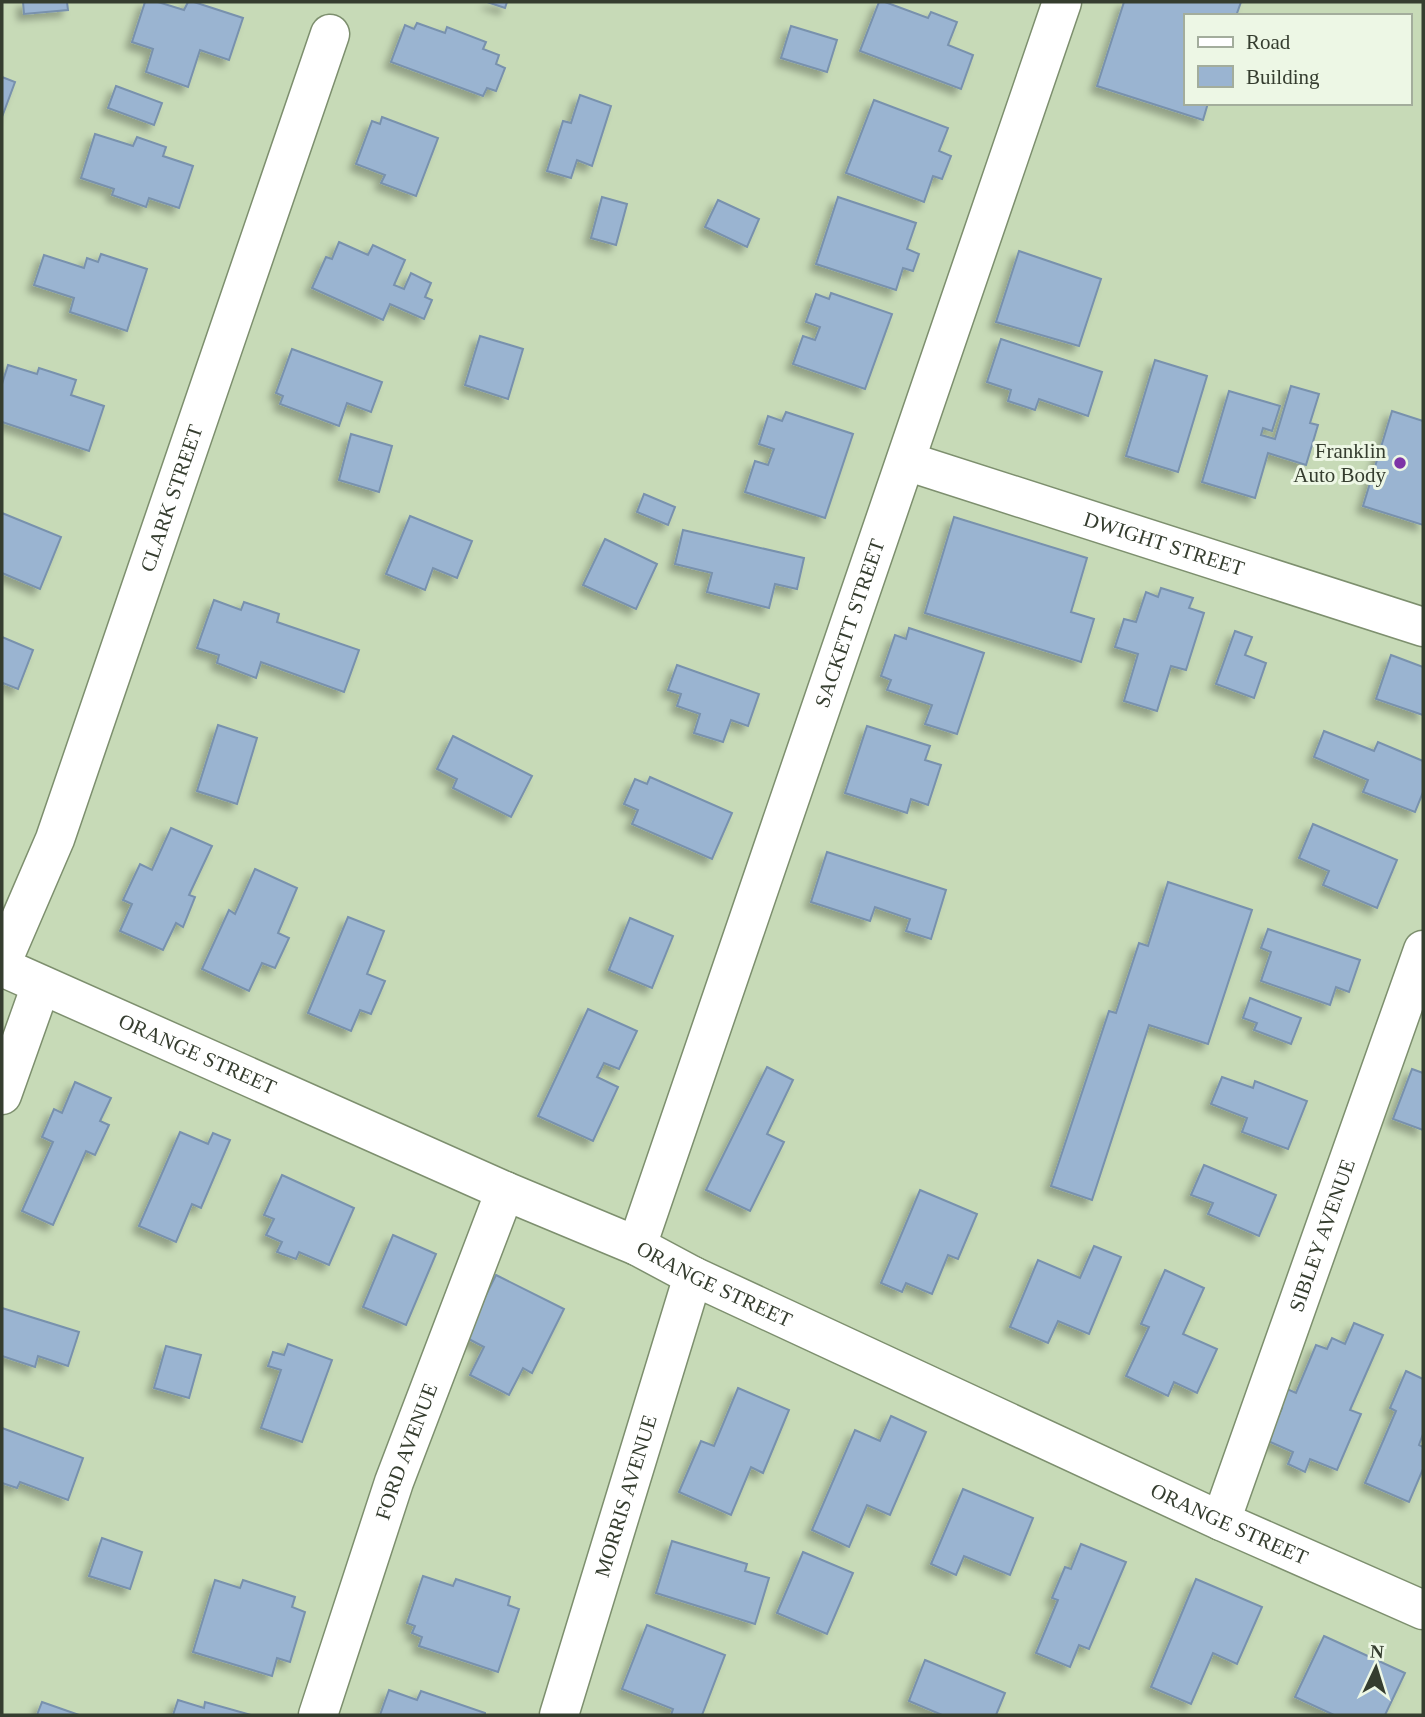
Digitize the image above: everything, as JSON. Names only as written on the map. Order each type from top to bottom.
[{"type":"street","name":"SACKETT STREET","points":[[637,1246],[1062,2]]},
{"type":"street","name":"CLARK STREET","points":[[2,964],[55,839],[330,34]]},
{"type":"street","name":"DWIGHT STREET","points":[[906,461],[1423,627]]},
{"type":"street","name":"SIBLEY AVENUE","points":[[1221,1521],[1423,950]]},
{"type":"street","name":"ORANGE STREET","points":[[2,964],[41,985],[505,1191],[637,1246],[693,1276],[1221,1521],[1423,1609]]},
{"type":"street","points":[[2,1095],[41,985]]},
{"type":"street","name":"FORD AVENUE","points":[[318,1715],[394,1482],[505,1191]]},
{"type":"street","name":"MORRIS AVENUE","points":[[559,1715],[693,1276]]},
{"type":"building","points":[[23,2],[67,2],[68,10],[24,14]]},
{"type":"building","points":[[145,2],[158,2],[184,10],[188,2],[194,2],[243,18],[229,60],[200,50],[188,87],[146,72],[153,49],[132,42]]},
{"type":"building","points":[[487,2],[507,2],[505,8]]},
{"type":"building","points":[[879,2],[928,18],[931,12],[957,22],[948,45],[973,55],[961,89],[860,51]]},
{"type":"building","points":[[1124,2],[1241,2],[1237,14],[1184,14],[1184,105],[1207,105],[1203,120],[1097,86]]},
{"type":"building","points":[[417,23],[445,33],[447,27],[486,42],[483,49],[499,55],[496,64],[505,68],[496,91],[487,88],[483,96],[391,62],[405,25],[414,29]]},
{"type":"building","points":[[791,26],[837,40],[827,72],[781,58]]},
{"type":"building","points":[[2,77],[15,82],[2,117]]},
{"type":"building","points":[[116,86],[162,103],[154,125],[108,108]]},
{"type":"building","points":[[580,95],[611,106],[592,166],[577,160],[571,178],[547,171],[563,121],[571,123]]},
{"type":"building","points":[[874,100],[948,128],[939,151],[951,156],[942,179],[933,176],[924,202],[846,173]]},
{"type":"building","points":[[382,117],[438,138],[416,196],[381,183],[385,175],[356,164],[372,121],[380,124]]},
{"type":"building","points":[[95,134],[133,146],[137,137],[166,147],[163,156],[193,166],[179,208],[149,198],[146,207],[112,195],[114,189],[81,178]]},
{"type":"building","points":[[602,197],[627,204],[616,245],[591,238]]},
{"type":"building","points":[[838,197],[916,223],[907,249],[919,254],[913,271],[903,268],[896,290],[816,264]]},
{"type":"building","points":[[718,200],[759,219],[747,247],[705,227]]},
{"type":"building","points":[[339,242],[368,255],[373,245],[405,260],[394,285],[404,289],[411,273],[431,283],[425,297],[432,300],[424,319],[390,304],[383,320],[312,288],[326,257],[332,259]]},
{"type":"building","points":[[1019,251],[1101,279],[1079,346],[996,322]]},
{"type":"building","points":[[101,254],[147,269],[127,331],[70,312],[74,298],[34,285],[44,255],[84,268],[87,258],[98,262]]},
{"type":"building","points":[[831,293],[892,314],[865,389],[793,364],[803,336],[815,340],[820,327],[806,322],[816,294],[829,299]]},
{"type":"building","points":[[480,336],[523,349],[508,399],[465,385]]},
{"type":"building","points":[[1001,339],[1102,372],[1088,416],[1039,399],[1035,410],[1008,401],[1011,390],[987,382]]},
{"type":"building","points":[[292,349],[382,382],[371,412],[347,403],[339,426],[280,404],[283,396],[276,393]]},
{"type":"building","points":[[1155,360],[1207,376],[1178,472],[1126,456]]},
{"type":"building","points":[[8,365],[37,374],[39,368],[76,380],[71,395],[104,406],[89,451],[2,422],[2,384]]},
{"type":"building","points":[[1291,386],[1319,394],[1310,423],[1318,425],[1306,465],[1268,453],[1255,498],[1202,482],[1229,391],[1280,406],[1272,431],[1263,428],[1261,435],[1275,439]]},
{"type":"building","name":"Franklin Auto Body","points":[[1392,411],[1423,421],[1423,525],[1363,506]]},
{"type":"building","points":[[786,412],[853,434],[825,518],[745,492],[755,461],[768,465],[774,449],[759,444],[768,416],[782,421]]},
{"type":"building","points":[[351,434],[392,446],[379,492],[339,480]]},
{"type":"building","points":[[644,494],[675,507],[668,525],[637,512]]},
{"type":"building","points":[[2,513],[61,537],[40,589],[2,573]]},
{"type":"building","points":[[410,516],[472,541],[457,578],[433,568],[425,590],[386,574]]},
{"type":"building","points":[[954,517],[1087,558],[1071,612],[1094,619],[1081,662],[925,613]]},
{"type":"building","points":[[683,530],[804,558],[797,589],[775,584],[769,608],[707,592],[712,573],[675,564]]},
{"type":"building","points":[[605,539],[657,564],[636,609],[583,585]]},
{"type":"building","points":[[1161,588],[1193,598],[1189,608],[1204,613],[1186,670],[1171,666],[1157,711],[1124,701],[1138,654],[1115,647],[1124,619],[1136,622],[1146,592],[1158,597]]},
{"type":"building","points":[[214,600],[241,610],[244,602],[279,614],[277,622],[359,650],[344,692],[261,662],[256,678],[217,663],[219,655],[197,648]]},
{"type":"building","points":[[909,628],[984,653],[957,734],[925,724],[932,705],[887,690],[891,680],[881,676],[895,635],[906,639]]},
{"type":"building","points":[[1235,631],[1252,637],[1245,655],[1266,663],[1254,698],[1216,684]]},
{"type":"building","points":[[2,637],[33,650],[18,689],[3,683],[2,686]]},
{"type":"building","points":[[1391,655],[1423,667],[1423,715],[1376,699]]},
{"type":"building","points":[[677,665],[759,694],[748,726],[731,720],[723,742],[694,733],[700,714],[677,706],[681,694],[668,690]]},
{"type":"building","points":[[218,725],[257,738],[237,804],[197,791]]},
{"type":"building","points":[[867,726],[930,746],[925,760],[941,765],[928,805],[911,799],[907,813],[845,793]]},
{"type":"building","points":[[1324,731],[1374,751],[1378,742],[1423,761],[1423,792],[1415,812],[1363,792],[1368,780],[1314,757]]},
{"type":"building","points":[[453,736],[532,776],[511,817],[453,788],[457,779],[437,769]]},
{"type":"building","points":[[650,777],[732,813],[712,859],[632,824],[638,810],[624,804],[635,779],[647,784]]},
{"type":"building","points":[[1313,824],[1397,860],[1377,908],[1323,885],[1329,871],[1299,858]]},
{"type":"building","points":[[171,828],[212,846],[189,895],[195,897],[183,927],[176,923],[163,950],[120,931],[132,904],[123,900],[140,864],[152,870]]},
{"type":"building","points":[[827,852],[946,890],[931,939],[906,931],[910,919],[875,907],[870,921],[811,902]]},
{"type":"building","points":[[255,869],[297,888],[278,933],[289,938],[275,968],[262,963],[249,991],[202,969],[229,910],[235,914]]},
{"type":"building","points":[[1168,882],[1252,910],[1208,1044],[1149,1025],[1092,1200],[1051,1186],[1109,1011],[1116,1013],[1139,943],[1148,946]]},
{"type":"building","points":[[348,917],[384,931],[367,974],[385,981],[371,1014],[360,1010],[351,1031],[308,1013]]},
{"type":"building","points":[[630,918],[673,936],[652,988],[609,970]]},
{"type":"building","points":[[1268,929],[1360,960],[1349,992],[1336,987],[1330,1005],[1261,981],[1271,952],[1261,948]]},
{"type":"building","points":[[1250,998],[1301,1018],[1291,1044],[1254,1030],[1257,1023],[1243,1018]]},
{"type":"building","points":[[588,1009],[637,1031],[619,1069],[604,1063],[597,1077],[618,1087],[593,1141],[538,1116]]},
{"type":"building","points":[[767,1067],[793,1080],[767,1134],[784,1142],[750,1211],[706,1190]]},
{"type":"building","points":[[1412,1069],[1423,1073],[1423,1130],[1393,1119]]},
{"type":"building","points":[[1222,1077],[1253,1088],[1255,1081],[1307,1101],[1288,1149],[1242,1132],[1247,1118],[1211,1104]]},
{"type":"building","points":[[75,1082],[111,1098],[100,1121],[109,1125],[95,1155],[86,1151],[53,1225],[22,1211],[53,1142],[42,1137],[54,1109],[62,1113]]},
{"type":"building","points":[[180,1132],[208,1144],[213,1133],[230,1140],[201,1208],[192,1204],[176,1242],[139,1226]]},
{"type":"building","points":[[1204,1165],[1276,1195],[1259,1236],[1208,1214],[1213,1203],[1191,1195]]},
{"type":"building","points":[[282,1175],[354,1208],[329,1265],[299,1252],[296,1259],[277,1252],[282,1242],[266,1235],[274,1219],[264,1215]]},
{"type":"building","points":[[920,1190],[977,1214],[958,1259],[948,1255],[932,1294],[906,1283],[902,1292],[881,1283]]},
{"type":"building","points":[[393,1235],[436,1254],[406,1325],[363,1307]]},
{"type":"building","points":[[1094,1246],[1121,1257],[1089,1334],[1058,1321],[1048,1343],[1010,1327],[1038,1260],[1080,1278]]},
{"type":"building","points":[[1165,1270],[1204,1288],[1183,1334],[1217,1349],[1197,1393],[1174,1382],[1168,1396],[1126,1376],[1149,1327],[1141,1324]]},
{"type":"building","points":[[496,1275],[564,1309],[532,1373],[523,1368],[509,1395],[470,1375],[484,1347],[465,1337]]},
{"type":"building","points":[[2,1308],[79,1332],[68,1366],[38,1356],[35,1367],[2,1356]]},
{"type":"building","points":[[1354,1323],[1383,1335],[1350,1410],[1361,1414],[1337,1470],[1310,1459],[1305,1472],[1288,1464],[1293,1452],[1268,1441],[1282,1408],[1270,1403],[1278,1385],[1296,1393],[1316,1345],[1327,1349],[1332,1338],[1345,1344]]},
{"type":"building","points":[[288,1344],[332,1360],[302,1442],[261,1428],[281,1370],[268,1366],[273,1352],[284,1355]]},
{"type":"building","points":[[166,1346],[201,1355],[189,1398],[154,1388]]},
{"type":"building","points":[[1406,1371],[1423,1379],[1423,1434],[1419,1445],[1423,1447],[1423,1469],[1409,1502],[1365,1483],[1396,1411],[1390,1408]]},
{"type":"building","points":[[738,1388],[789,1410],[763,1473],[751,1467],[731,1515],[679,1492],[701,1441],[714,1446]]},
{"type":"building","points":[[891,1416],[926,1432],[890,1515],[867,1505],[849,1547],[812,1530],[855,1430],[880,1441]]},
{"type":"building","points":[[2,1428],[83,1458],[68,1500],[20,1482],[17,1488],[2,1483]]},
{"type":"building","points":[[963,1489],[1033,1518],[1010,1575],[964,1556],[956,1575],[931,1564]]},
{"type":"building","points":[[102,1538],[142,1552],[130,1589],[89,1576]]},
{"type":"building","points":[[672,1541],[747,1564],[745,1571],[769,1578],[755,1624],[656,1593]]},
{"type":"building","points":[[1081,1544],[1126,1562],[1089,1649],[1079,1645],[1070,1667],[1036,1653],[1058,1600],[1052,1598],[1065,1567],[1071,1569]]},
{"type":"building","points":[[803,1552],[853,1573],[827,1634],[777,1613]]},
{"type":"building","points":[[423,1576],[453,1586],[456,1579],[510,1597],[508,1605],[519,1609],[498,1672],[419,1646],[422,1637],[412,1633],[415,1626],[407,1623]]},
{"type":"building","points":[[1196,1579],[1262,1607],[1237,1664],[1213,1653],[1191,1704],[1151,1687]]},
{"type":"building","points":[[215,1580],[240,1588],[243,1580],[295,1597],[292,1607],[305,1612],[290,1662],[277,1658],[272,1676],[193,1652]]},
{"type":"building","points":[[647,1625],[725,1655],[702,1715],[671,1715],[673,1709],[622,1689]]},
{"type":"building","points":[[1324,1636],[1405,1673],[1385,1715],[1334,1715],[1295,1697]]},
{"type":"building","points":[[925,1660],[1005,1693],[996,1715],[942,1715],[909,1701]]},
{"type":"building","points":[[389,1690],[417,1700],[421,1691],[485,1715],[380,1715]]},
{"type":"building","points":[[178,1700],[204,1708],[205,1702],[251,1715],[173,1715]]},
{"type":"building","points":[[42,1702],[79,1715],[37,1715]]},
{"type":"place","name":"Franklin Auto Body","points":[[1400,463]]}]
